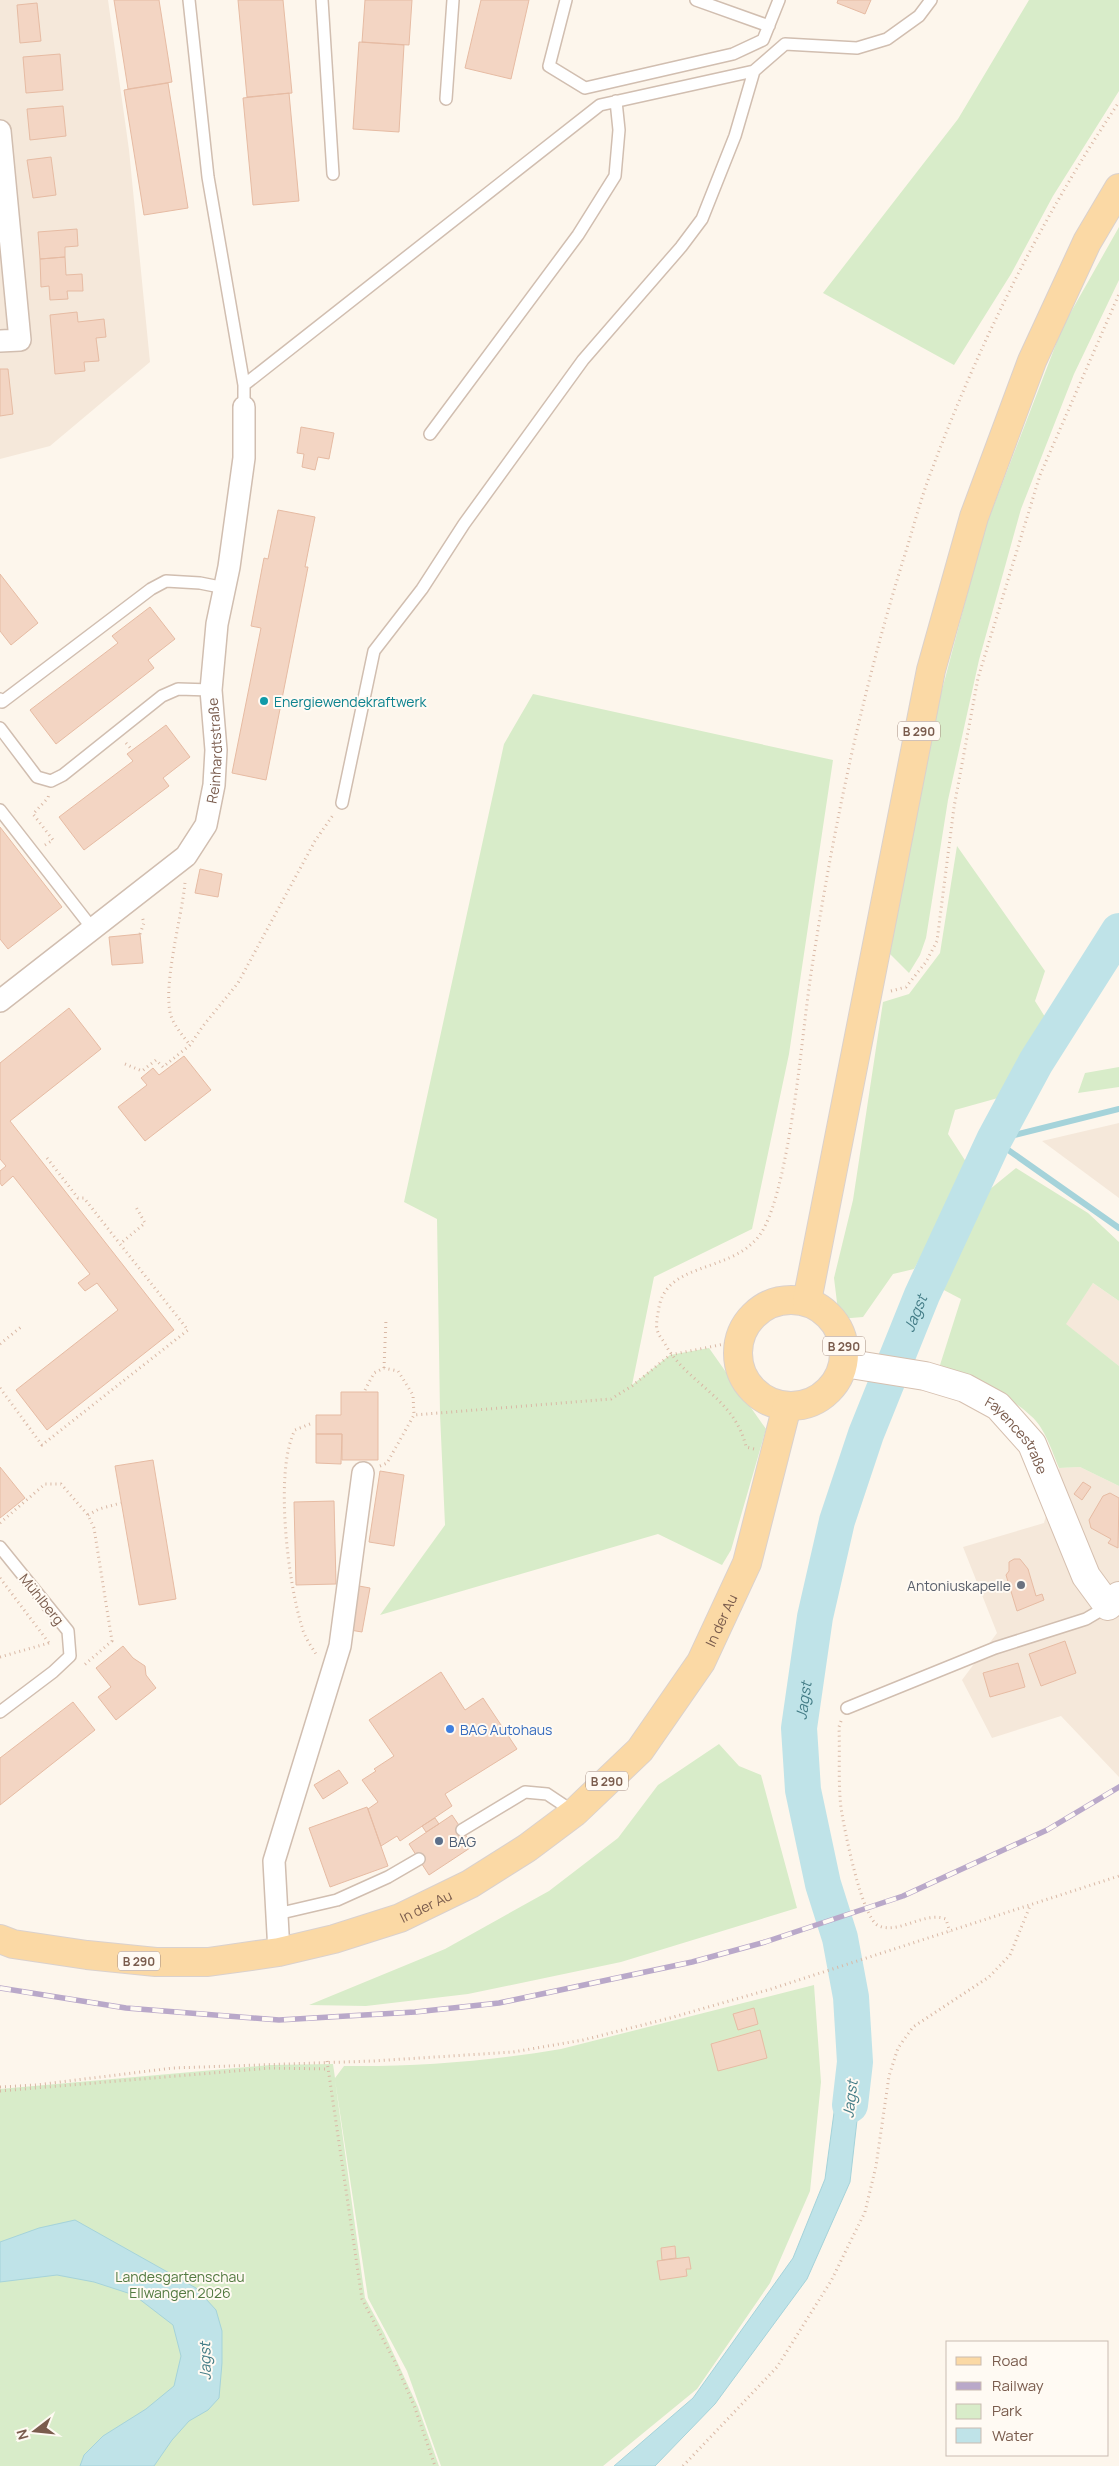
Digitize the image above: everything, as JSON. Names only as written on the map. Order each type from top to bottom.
[{"type":"main road","name":"B 290","points":[[739,1341],[738,1359],[744,1376],[754,1391],[769,1401],[787,1406],[802,1405],[817,1400],[829,1390],[838,1378],[844,1363],[844,1347],[841,1332],[833,1319],[821,1308],[807,1301],[931,670],[974,517],[1032,361],[1087,242],[1119,188]]},
{"type":"main road","points":[[739,1341],[746,1325],[757,1311],[772,1302],[790,1299],[807,1301]]},
{"type":"main road","name":"Fayencestraße","points":[[844,1363],[925,1376],[965,1388],[998,1406],[1032,1444],[1086,1576],[1114,1601]]},
{"type":"main road","name":"In der Au","points":[[279,1952],[334,1939],[400,1918],[470,1884],[527,1848],[574,1812],[640,1750],[701,1662],[747,1563],[787,1406]]},
{"type":"main road","name":"B 290","points":[[0,1939],[13,1944],[87,1955],[156,1962],[208,1962],[279,1952]]},
{"type":"street","points":[[0,136],[10,341]]},
{"type":"street","name":"Reinhardtstraße","points":[[3,992],[92,928],[186,856],[206,824],[214,784],[216,750],[211,690],[217,624],[244,458],[244,407]]},
{"type":"street","points":[[279,1952],[274,1861],[340,1646],[363,1473]]},
{"type":"lane","points":[[189,0],[208,177],[244,385],[244,407]]},
{"type":"lane","points":[[322,0],[333,174]]},
{"type":"lane","points":[[446,99],[453,0]]},
{"type":"lane","points":[[566,0],[549,66],[585,88],[733,54],[763,40],[779,0]]},
{"type":"lane","points":[[696,0],[769,26]]},
{"type":"lane","points":[[244,385],[600,104],[754,71],[785,44],[857,48],[887,39],[919,16],[931,0]]},
{"type":"lane","points":[[342,802],[374,651],[422,589],[464,524],[583,360],[681,247],[702,219],[735,136],[754,71]]},
{"type":"lane","points":[[430,434],[578,235],[615,176],[619,130],[616,101]]},
{"type":"lane","points":[[1,702],[151,589],[166,581],[200,583],[224,588]]},
{"type":"lane","points":[[0,728],[37,777],[51,781],[64,775],[162,696],[178,689],[211,690]]},
{"type":"lane","points":[[0,810],[92,928]]},
{"type":"lane","name":"Mühlberg","points":[[0,1547],[68,1631],[70,1656]]},
{"type":"lane","points":[[847,1708],[995,1648],[1086,1619],[1114,1601]]},
{"type":"lane","points":[[0,1712],[53,1672],[70,1656]]},
{"type":"lane","points":[[462,1830],[525,1792],[547,1794],[574,1812]]},
{"type":"lane","points":[[277,1914],[337,1900],[388,1877],[419,1859]]},
{"type":"path","points":[[774,1454],[746,1447],[742,1430],[733,1415],[670,1354],[656,1328],[659,1301],[665,1287],[680,1277],[719,1263],[745,1250],[760,1234],[770,1211],[794,1107],[815,948],[856,731],[884,621],[930,474],[971,373],[1011,287],[1094,139],[1119,102]]},
{"type":"path","points":[[866,998],[906,987],[926,962],[937,941],[954,807],[978,678],[1040,475],[1119,294]]},
{"type":"path","points":[[22,838],[33,828],[46,845],[53,840],[33,814],[48,798],[51,781]]},
{"type":"path","points":[[125,1064],[142,1071],[156,1060],[162,1067],[190,1045],[238,983],[315,841],[342,802]]},
{"type":"path","points":[[180,860],[186,883],[168,993],[169,1006],[177,1028],[190,1045]]},
{"type":"path","points":[[0,1388],[42,1445],[188,1330],[84,1198],[78,1198],[47,1158]]},
{"type":"path","points":[[120,1244],[145,1223],[136,1207]]},
{"type":"path","points":[[384,1368],[386,1319]]},
{"type":"path","points":[[0,1344],[21,1327]]},
{"type":"path","points":[[414,1415],[611,1399],[632,1386],[670,1354],[739,1341]]},
{"type":"path","points":[[363,1473],[387,1463],[414,1415],[413,1395],[398,1371],[384,1368],[374,1373],[366,1390]]},
{"type":"path","points":[[310,1424],[295,1430],[288,1442],[285,1490],[290,1579],[302,1629],[315,1654],[333,1665]]},
{"type":"path","points":[[0,1523],[45,1484],[61,1484],[88,1515],[94,1528],[112,1641],[82,1667],[70,1656]]},
{"type":"path","points":[[88,1515],[99,1508],[122,1503]]},
{"type":"path","points":[[0,1578],[49,1643]]},
{"type":"path","points":[[0,1657],[69,1637]]},
{"type":"path","points":[[847,1708],[839,1727],[841,1807],[859,1890],[872,1922],[879,1926],[891,1928],[938,1916],[946,1919],[950,1932]]},
{"type":"path","points":[[0,2086],[36,2085],[173,2068],[327,2061],[373,2061],[513,2052],[583,2040],[670,2018],[797,1980],[1119,1876]]},
{"type":"path","points":[[683,2466],[777,2367],[831,2281],[865,2212],[876,2166],[888,2076],[898,2048],[913,2027],[989,1978],[1010,1955],[1030,1905]]},
{"type":"path","points":[[327,2061],[355,2266],[362,2299],[396,2364],[415,2408],[435,2466]]},
{"type":"path","points":[[0,2091],[271,2068],[329,2070]]},
{"type":"shaded area","points":[[0,0],[108,0],[129,150],[150,362],[50,446],[0,459]]},
{"type":"shaded area","points":[[1119,1123],[1119,1198],[1042,1141]]},
{"type":"shaded area","points":[[1093,1283],[1119,1301],[1119,1366],[1065,1324]]},
{"type":"shaded area","points":[[1080,1467],[1119,1486],[1119,1777],[1061,1716],[992,1738],[962,1680],[997,1633],[963,1547],[1044,1523],[1059,1468]]},
{"type":"green space","points":[[1029,0],[1119,0],[1119,91],[1053,196],[1011,274],[954,365],[823,293],[958,119]]},
{"type":"green space","points":[[1119,227],[1119,280],[1074,374],[1021,509],[979,660],[948,800],[926,938],[920,955],[909,973],[890,954],[928,743],[984,531],[1063,326]]},
{"type":"green space","points":[[533,694],[833,760],[789,1054],[752,1229],[654,1277],[632,1385],[670,1355],[709,1348],[766,1429],[731,1550],[722,1565],[658,1534],[380,1615],[445,1525],[440,1414],[437,1219],[404,1202],[504,744]]},
{"type":"green space","points":[[957,846],[1045,971],[1035,1001],[1052,1028],[998,1098],[955,1110],[948,1134],[970,1168],[914,1269],[893,1274],[863,1317],[839,1319],[834,1278],[853,1200],[883,1002],[909,994],[940,953]]},
{"type":"green space","points":[[1119,1067],[1119,1087],[1078,1093],[1085,1073]]},
{"type":"green space","points":[[1016,1168],[1088,1213],[1119,1242],[1119,1301],[1093,1283],[1066,1324],[1119,1366],[1119,1486],[1080,1467],[1059,1468],[1044,1433],[1036,1421],[1021,1407],[976,1381],[940,1365],[961,1299],[940,1288],[984,1194]]},
{"type":"green space","points":[[719,1744],[739,1766],[761,1775],[797,1908],[621,1962],[468,1994],[366,2006],[309,2005],[445,1949],[549,1891],[618,1838],[658,1785]]},
{"type":"green space","name":"Landesgartenschau Ellwangen 2026","points":[[814,1985],[821,2082],[810,2191],[770,2283],[697,2389],[603,2466],[441,2466],[407,2371],[368,2298],[335,2080],[365,2298],[384,2333],[418,2407],[439,2466],[0,2466],[0,2089],[271,2065],[333,2064],[335,2078],[344,2066],[426,2064],[507,2057],[561,2049]]},
{"type":"water","points":[[865,2050],[850,2182],[807,2279],[715,2404],[655,2466],[614,2466],[693,2398],[793,2258],[825,2179],[841,2061]]},
{"type":"water","points":[[75,2220],[196,2288],[216,2310],[222,2331],[219,2398],[208,2410],[189,2421],[172,2440],[154,2466],[80,2466],[84,2455],[103,2436],[146,2409],[174,2386],[181,2356],[173,2325],[134,2295],[94,2282],[57,2275],[0,2282],[0,2242],[39,2228]]},
{"type":"building","points":[[114,0],[159,0],[172,82],[128,89]]},
{"type":"building","points":[[238,0],[283,0],[292,93],[247,97]]},
{"type":"building","points":[[365,0],[412,0],[409,45],[362,42]]},
{"type":"building","points":[[481,0],[529,0],[511,79],[465,68]]},
{"type":"building","points":[[838,0],[871,0],[865,14],[837,3]]},
{"type":"building","points":[[37,3],[41,41],[20,43],[17,5]]},
{"type":"building","points":[[359,42],[404,45],[399,132],[353,129]]},
{"type":"building","points":[[60,54],[63,90],[26,93],[23,57]]},
{"type":"building","points":[[168,83],[188,208],[144,215],[124,90]]},
{"type":"building","points":[[289,93],[299,201],[253,205],[243,98]]},
{"type":"building","points":[[63,106],[66,136],[30,140],[27,109]]},
{"type":"building","points":[[51,157],[56,195],[33,198],[27,160]]},
{"type":"building","points":[[77,229],[78,246],[65,247],[65,257],[40,259],[38,232]]},
{"type":"building","points":[[65,257],[66,275],[82,274],[83,291],[67,291],[68,299],[50,300],[49,286],[41,287],[40,259]]},
{"type":"building","points":[[77,312],[78,322],[104,319],[106,337],[96,338],[99,361],[84,362],[85,371],[55,374],[50,315]]},
{"type":"building","points":[[0,369],[8,369],[13,414],[0,416]]},
{"type":"building","points":[[301,427],[334,433],[329,459],[318,457],[315,470],[302,467],[304,454],[297,453]]},
{"type":"building","name":"Energiewendekraftwerk","points":[[278,510],[315,517],[305,567],[308,567],[266,780],[232,773],[261,628],[251,626],[264,558],[268,559]]},
{"type":"building","points":[[0,574],[38,623],[11,645],[0,631]]},
{"type":"building","points":[[150,607],[175,639],[148,660],[154,668],[56,744],[30,710],[118,643],[112,636]]},
{"type":"building","points":[[166,725],[190,757],[163,778],[169,786],[84,850],[59,817],[133,761],[127,754]]},
{"type":"building","points":[[0,827],[62,907],[8,949],[0,939]]},
{"type":"building","points":[[200,869],[222,874],[218,897],[195,893]]},
{"type":"building","points":[[140,934],[143,963],[112,965],[109,937]]},
{"type":"building","points":[[69,1008],[101,1049],[10,1121],[174,1330],[47,1430],[16,1390],[118,1310],[97,1283],[85,1291],[78,1283],[90,1274],[13,1176],[2,1186],[0,1183],[0,1171],[6,1166],[0,1159],[0,1063]]},
{"type":"building","points":[[184,1056],[211,1090],[145,1141],[118,1107],[147,1085],[141,1078],[153,1068],[159,1075]]},
{"type":"building","points":[[341,1392],[378,1392],[378,1460],[342,1460],[342,1434],[316,1434],[316,1415],[341,1415]]},
{"type":"building","points":[[316,1434],[342,1434],[341,1464],[316,1463]]},
{"type":"building","points":[[153,1460],[176,1599],[139,1605],[115,1466]]},
{"type":"building","points":[[0,1467],[25,1498],[0,1518]]},
{"type":"building","points":[[380,1471],[404,1475],[394,1546],[369,1542]]},
{"type":"building","points":[[1083,1482],[1091,1487],[1082,1500],[1074,1494]]},
{"type":"building","points":[[1110,1493],[1119,1498],[1118,1548],[1108,1543],[1111,1539],[1091,1528],[1089,1520],[1103,1496]]},
{"type":"building","points":[[334,1501],[336,1584],[296,1585],[294,1502]]},
{"type":"building","name":"Antoniuskapelle","points":[[1014,1559],[1020,1559],[1028,1569],[1036,1596],[1042,1594],[1044,1600],[1017,1611],[1006,1575],[1009,1571],[1009,1562]]},
{"type":"building","points":[[359,1586],[370,1588],[362,1632],[350,1630]]},
{"type":"building","points":[[1065,1641],[1076,1673],[1041,1686],[1029,1654]]},
{"type":"building","points":[[123,1646],[133,1658],[145,1666],[146,1675],[156,1688],[116,1720],[98,1697],[111,1687],[96,1668]]},
{"type":"building","points":[[1018,1663],[1025,1687],[990,1697],[983,1673]]},
{"type":"building","points":[[441,1672],[465,1710],[483,1698],[517,1749],[445,1794],[452,1806],[400,1841],[397,1836],[381,1846],[368,1809],[378,1802],[362,1780],[376,1771],[374,1769],[394,1756],[369,1720]]},
{"type":"building","points":[[73,1702],[95,1730],[0,1805],[0,1758]]},
{"type":"building","points":[[339,1770],[348,1783],[323,1799],[314,1785]]},
{"type":"building","points":[[367,1807],[388,1866],[330,1887],[309,1828]]},
{"type":"building","points":[[452,1815],[473,1846],[429,1875],[409,1844]]},
{"type":"building","points":[[435,1818],[439,1824],[426,1832],[422,1826]]},
{"type":"building","points":[[754,2008],[758,2024],[738,2030],[733,2014]]},
{"type":"building","points":[[760,2030],[767,2058],[718,2071],[711,2044]]},
{"type":"building","points":[[675,2246],[676,2258],[662,2260],[661,2248]]},
{"type":"building","points":[[689,2257],[691,2269],[686,2269],[687,2276],[660,2280],[657,2261]]},
{"type":"waterway","name":"Jagst","points":[[850,2105],[855,2062],[851,1997],[840,1938],[823,1884],[803,1790],[799,1728],[815,1617],[837,1521],[866,1434],[922,1295],[994,1140],[1036,1062],[1119,931]]},
{"type":"waterway","points":[[994,1140],[1119,1109]]},
{"type":"waterway","points":[[994,1140],[1119,1228]]},
{"type":"railway","points":[[0,1988],[126,2008],[279,2020],[415,2012],[499,2003],[692,1962],[765,1942],[903,1896],[1047,1830],[1119,1787]]},
{"type":"place","name":"Energiewendekraftwerk","points":[[264,701]]},
{"type":"place","name":"Antoniuskapelle","points":[[1021,1585]]},
{"type":"place","name":"BAG Autohaus","points":[[450,1729]]},
{"type":"place","name":"BAG","points":[[439,1841]]}]
